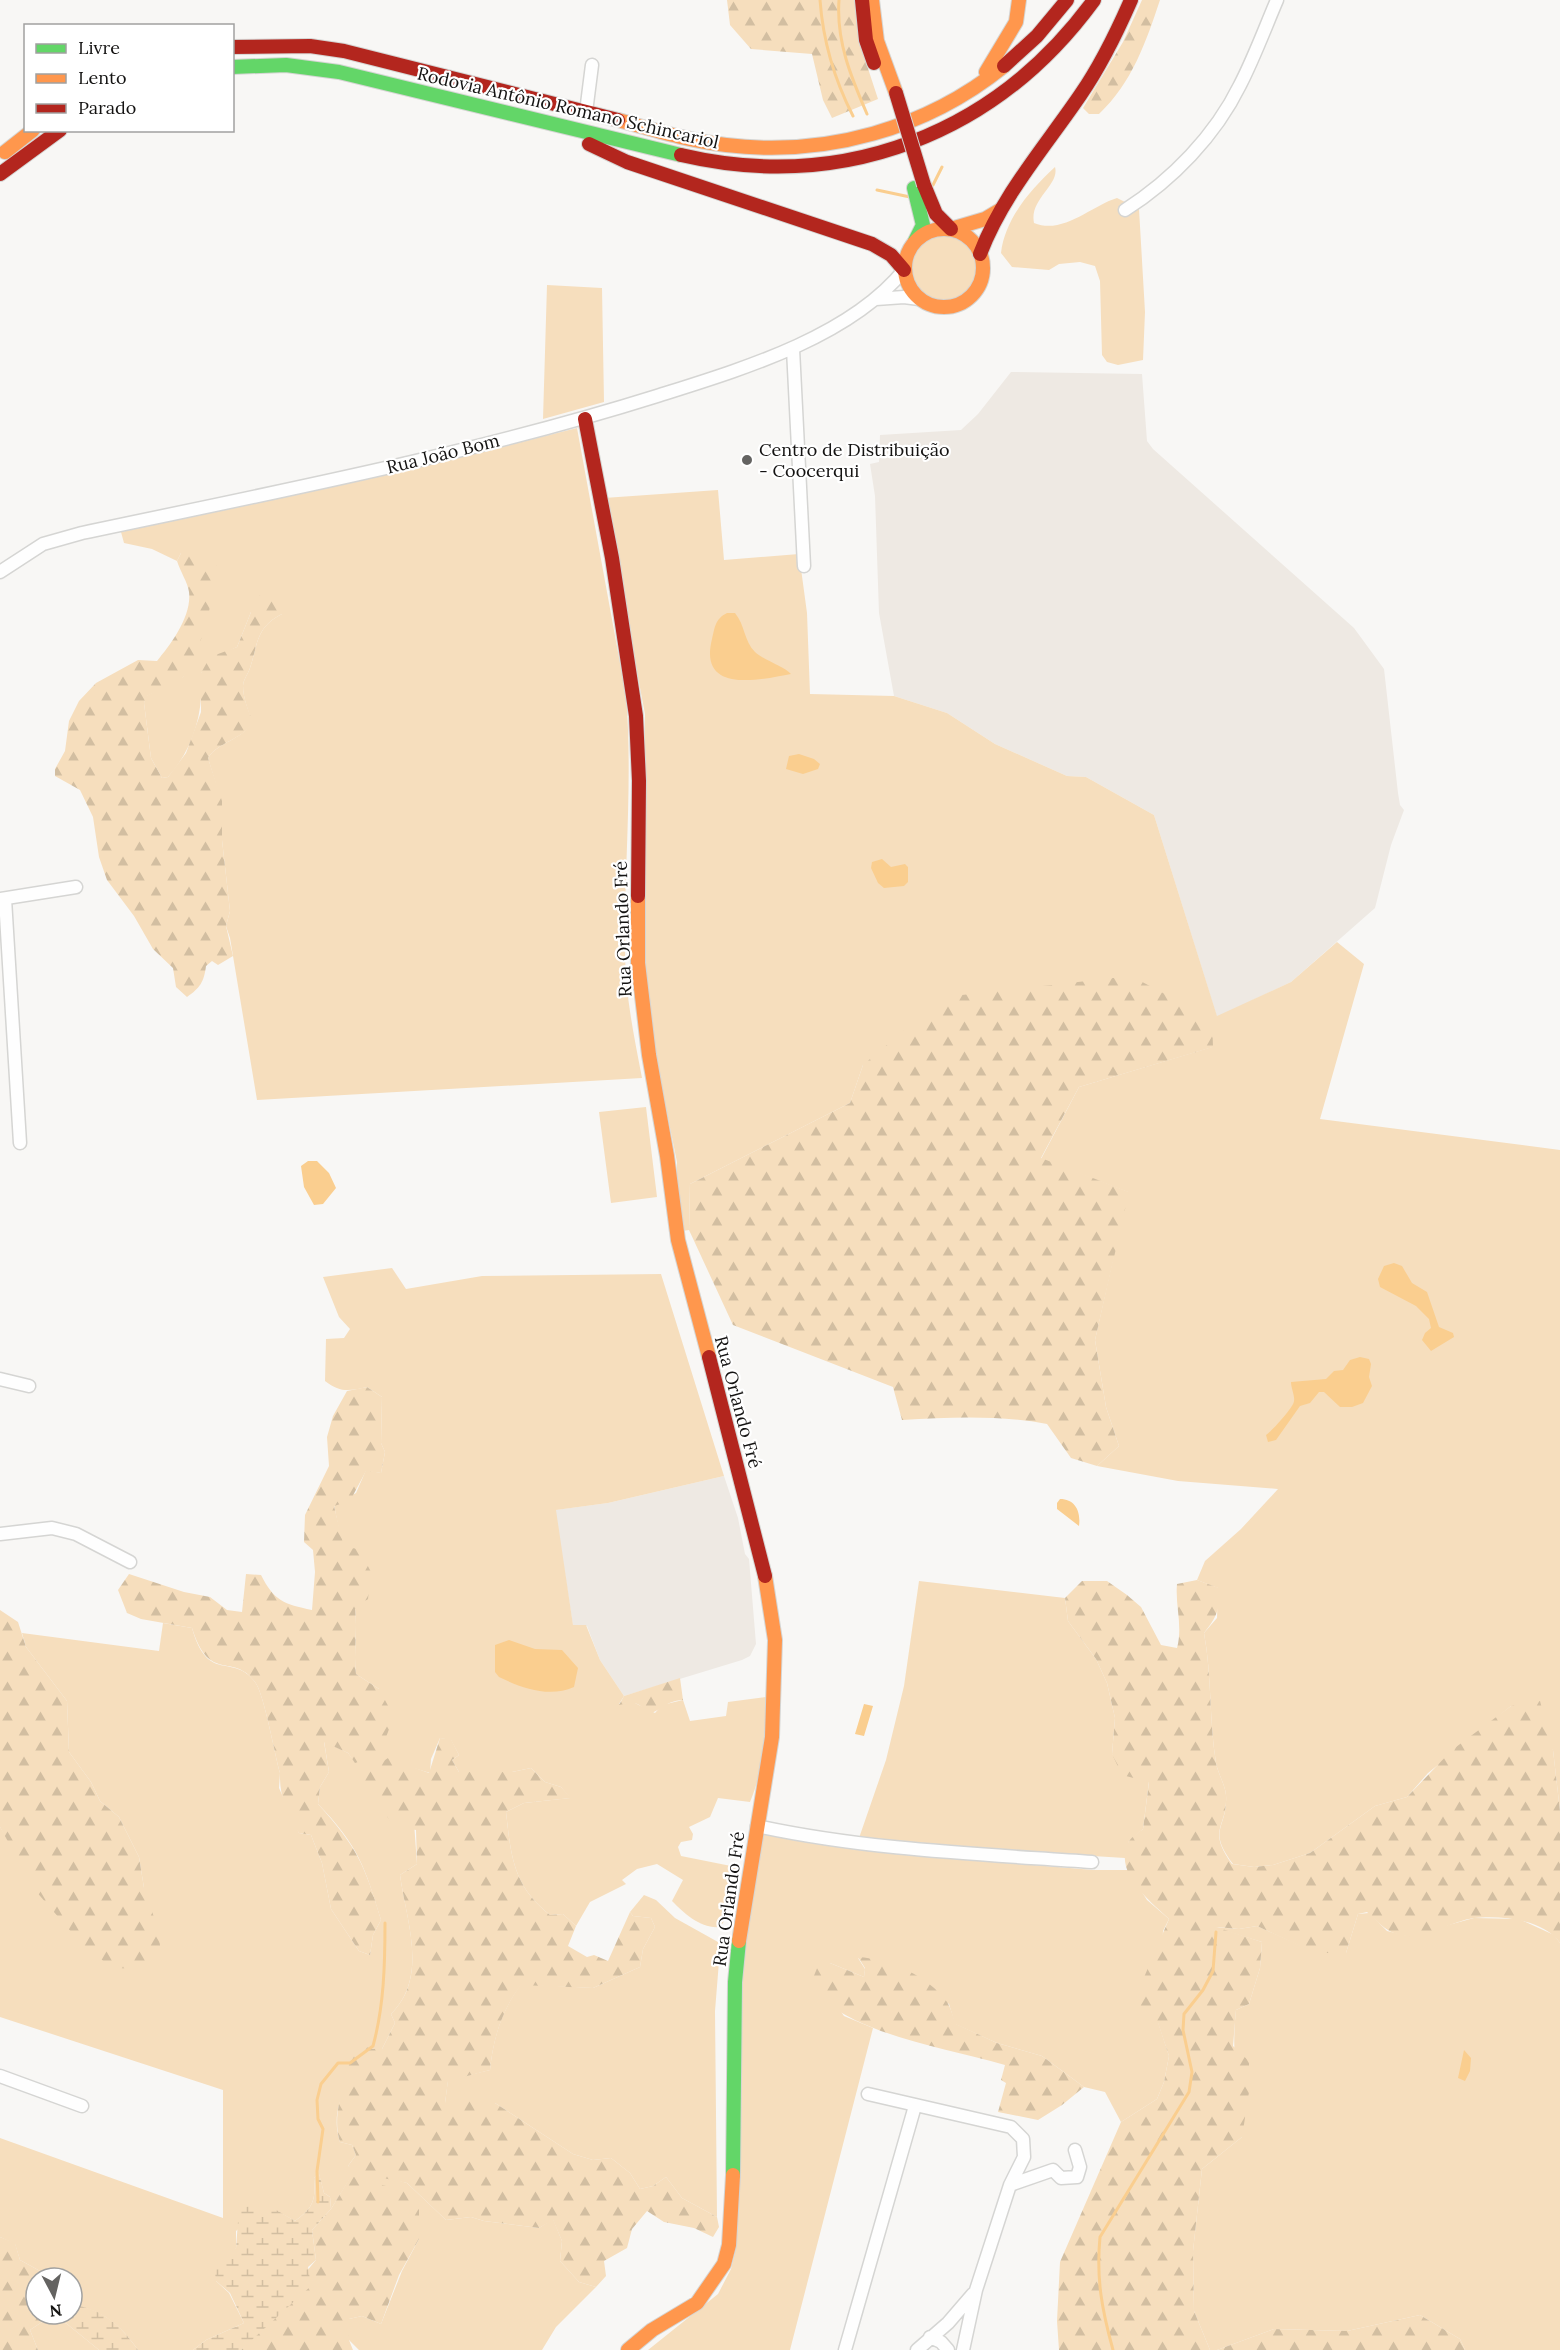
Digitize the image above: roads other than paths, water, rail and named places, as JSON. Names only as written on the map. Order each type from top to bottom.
[{"type":"main road","points":[[862,0],[866,40],[891,95]]},
{"type":"main road","points":[[556,128],[627,162],[872,244],[891,255],[904,270],[908,283],[920,298],[943,307],[966,300],[979,284],[982,264],[980,254],[965,235],[951,229],[936,214],[919,186],[877,41],[872,0]]},
{"type":"main road","points":[[975,89],[1016,22],[1019,0]]},
{"type":"main road","name":"Rodovia Antônio Romano Schincariol","points":[[234,47],[310,46],[344,51],[660,132],[744,147],[816,147],[871,137],[941,110],[975,89],[1022,52],[1067,0]]},
{"type":"main road","name":"Rodovia Antônio Romano Schincariol","points":[[234,67],[252,64],[297,66],[354,75],[556,128],[734,166],[794,167],[849,161],[923,137],[989,104],[1044,60],[1078,23],[1094,0]]},
{"type":"main road","points":[[980,254],[986,236],[1000,209],[1083,92],[1131,0]]},
{"type":"main road","points":[[0,156],[30,132]]},
{"type":"main road","points":[[0,174],[57,132]]},
{"type":"main road","points":[[904,270],[913,244],[923,225],[918,202],[919,186]]},
{"type":"main road","points":[[913,244],[928,232],[951,229],[985,219],[1000,209]]},
{"type":"main road","name":"Rua Orlando Fré","points":[[585,419],[612,558],[636,716],[638,963],[649,1055],[667,1156],[678,1240],[762,1559],[775,1640],[772,1737],[741,1917],[735,1982],[733,2199],[729,2244],[724,2264],[697,2303],[652,2330],[628,2350]]},
{"type":"street","points":[[1125,210],[1153,192],[1183,163],[1213,128],[1240,87],[1277,0]]},
{"type":"street","points":[[586,112],[592,65]]},
{"type":"street","name":"Rua João Bom","points":[[0,572],[43,544],[82,533],[425,459],[585,419],[710,380],[793,349],[875,299],[890,287],[904,270]]},
{"type":"street","points":[[875,299],[920,298]]},
{"type":"street","points":[[793,349],[804,566]]},
{"type":"street","points":[[20,1143],[2,899],[76,887]]},
{"type":"street","points":[[0,1379],[29,1386]]},
{"type":"street","points":[[0,1534],[52,1528],[76,1534],[130,1562]]},
{"type":"street","points":[[758,1826],[810,1838],[863,1844],[1092,1863]]},
{"type":"street","points":[[0,2076],[82,2106]]},
{"type":"street","points":[[868,2094],[1011,2127],[1023,2139],[1024,2157],[1010,2185],[976,2290],[963,2350]]},
{"type":"street","points":[[845,2350],[861,2304],[915,2106]]},
{"type":"street","points":[[1010,2185],[1053,2170],[1061,2178],[1077,2177],[1080,2167],[1075,2150]]},
{"type":"street","points":[[917,2350],[948,2323],[976,2290]]},
{"type":"street","points":[[852,2350],[861,2304]]},
{"type":"street","points":[[930,2337],[941,2342],[948,2350]]},
{"type":"waterway","points":[[820,0],[830,60],[853,116]]},
{"type":"waterway","points":[[839,0],[842,44],[850,72],[867,114]]},
{"type":"waterway","points":[[933,185],[942,167]]},
{"type":"waterway","points":[[877,190],[910,197]]},
{"type":"waterway","points":[[318,2202],[317,2171],[323,2129],[318,2119],[317,2100],[321,2084],[338,2063],[350,2063],[373,2046],[382,2000],[385,1923]]},
{"type":"waterway","points":[[1113,2350],[1101,2294],[1100,2237],[1189,2092],[1192,2072],[1183,2030],[1184,2014],[1203,1990],[1213,1971],[1216,1932]]},
{"type":"place","name":"Centro de Distribuição - Coocerqui","points":[[747,460]]}]
